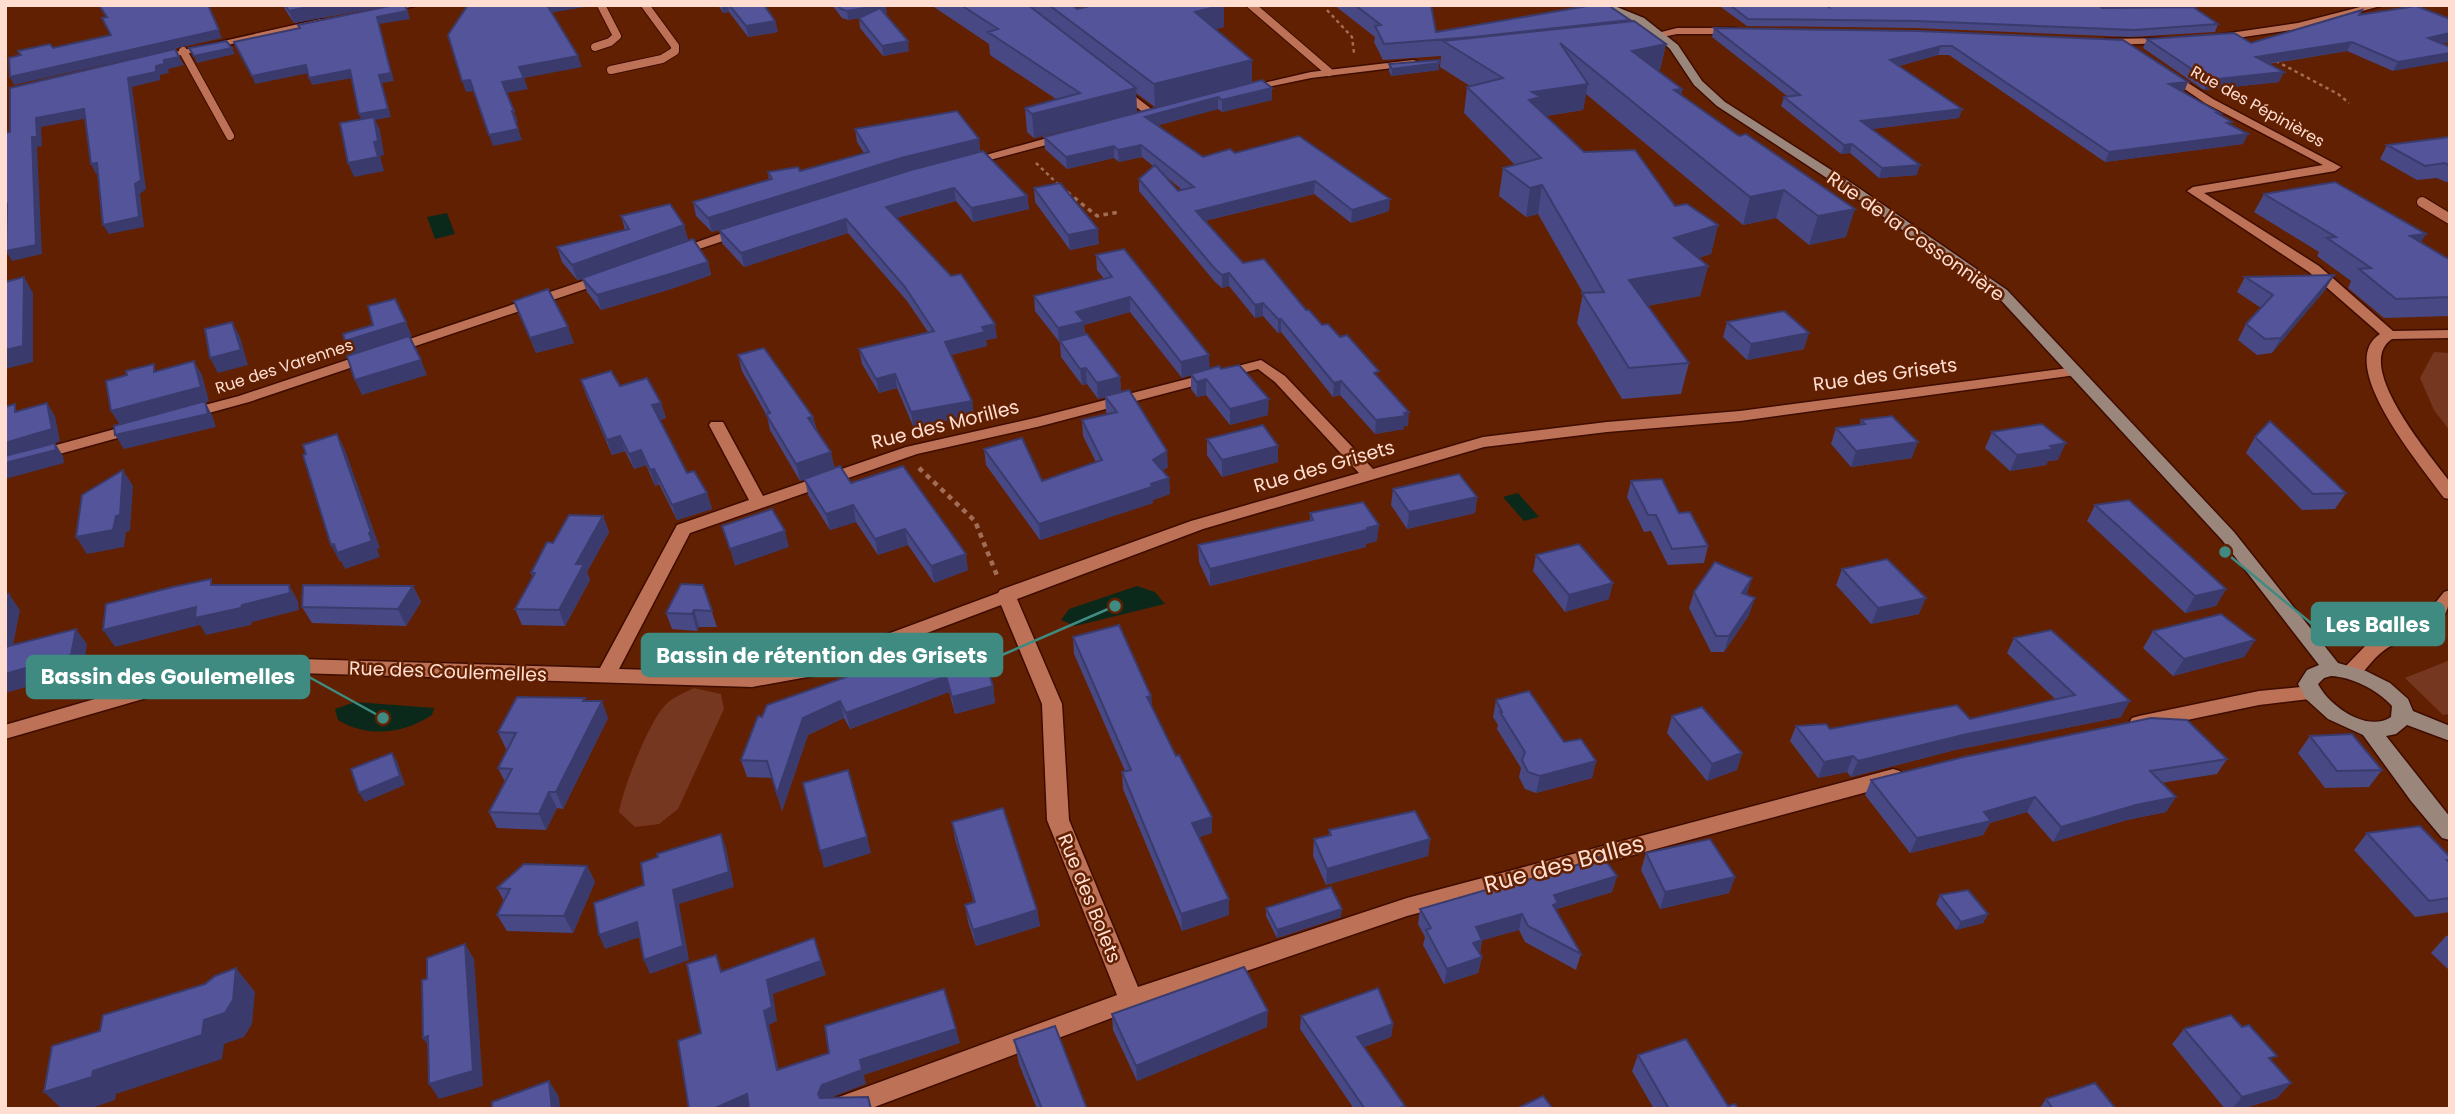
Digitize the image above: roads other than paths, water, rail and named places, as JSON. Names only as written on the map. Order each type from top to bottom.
[{"type":"street","points":[[376,12],[414,5]]},
{"type":"street","name":"Rue de la Cossonnière","points":[[1602,5],[1640,20],[1660,34],[1674,47],[1698,83],[1721,104],[2002,293],[2228,536],[2301,626],[2332,670]]},
{"type":"street","points":[[2204,39],[2262,34],[2315,24],[2379,5]]},
{"type":"street","points":[[143,60],[337,19]]},
{"type":"street","points":[[1635,40],[1677,31],[1754,31]]},
{"type":"street","points":[[2094,41],[2180,40]]},
{"type":"street","name":"Rue des Pépinières","points":[[2122,42],[2209,101],[2335,167],[2193,191],[2314,269],[2389,335]]},
{"type":"street","points":[[1226,93],[1329,72],[1421,62]]},
{"type":"street","points":[[1105,78],[1152,114]]},
{"type":"street","points":[[956,165],[1079,134]]},
{"type":"street","points":[[668,255],[757,225]]},
{"type":"street","name":"Rue des Varennes","points":[[177,417],[257,394],[528,306],[617,273]]},
{"type":"street","points":[[2450,334],[2389,335],[2378,341],[2372,360],[2381,396],[2450,494]]},
{"type":"street","name":"Rue des Morilles","points":[[606,676],[683,529],[903,453],[1041,421],[1261,364],[1280,379],[1370,475]]},
{"type":"street","name":"Rue des Grisets","points":[[606,676],[752,680],[806,671],[1002,588],[1197,525],[1483,442],[1607,426],[1740,416],[2076,371]]},
{"type":"street","points":[[5,464],[150,424]]},
{"type":"street","points":[[717,425],[759,503]]},
{"type":"street","name":"Rue des Bolets","points":[[1002,588],[1052,704],[1058,820],[1131,1000]]},
{"type":"street","points":[[2352,672],[2376,647],[2430,621],[2450,596]]},
{"type":"street","name":"Rue des Coulemelles","points":[[5,732],[181,681],[265,665],[606,676]]},
{"type":"street","points":[[2319,671],[2352,672],[2375,682],[2393,696],[2400,706],[2402,715],[2399,722],[2392,727],[2369,728],[2328,711],[2311,693],[2308,684],[2311,676],[2319,671]]},
{"type":"street","points":[[2114,728],[2259,698],[2311,693]]},
{"type":"street","points":[[2402,715],[2450,734]]},
{"type":"street","points":[[2369,728],[2418,796],[2450,832]]},
{"type":"street","name":"Rue des Balles","points":[[837,1109],[1131,1000],[1407,907],[1735,817],[1917,771]]},
{"type":"lane","points":[[595,47],[610,42],[617,36],[601,5]]},
{"type":"lane","points":[[611,70],[662,59],[675,51],[675,46],[645,5]]},
{"type":"lane","points":[[1251,5],[1329,72]]},
{"type":"lane","points":[[183,51],[230,136]]},
{"type":"lane","points":[[2422,202],[2450,219]]},
{"type":"place","name":"Les Balles","points":[[2225,552]]},
{"type":"place","name":"Bassin de rétention des Grisets","points":[[1115,606]]},
{"type":"place","name":"Bassin des Goulemelles","points":[[383,718]]}]
